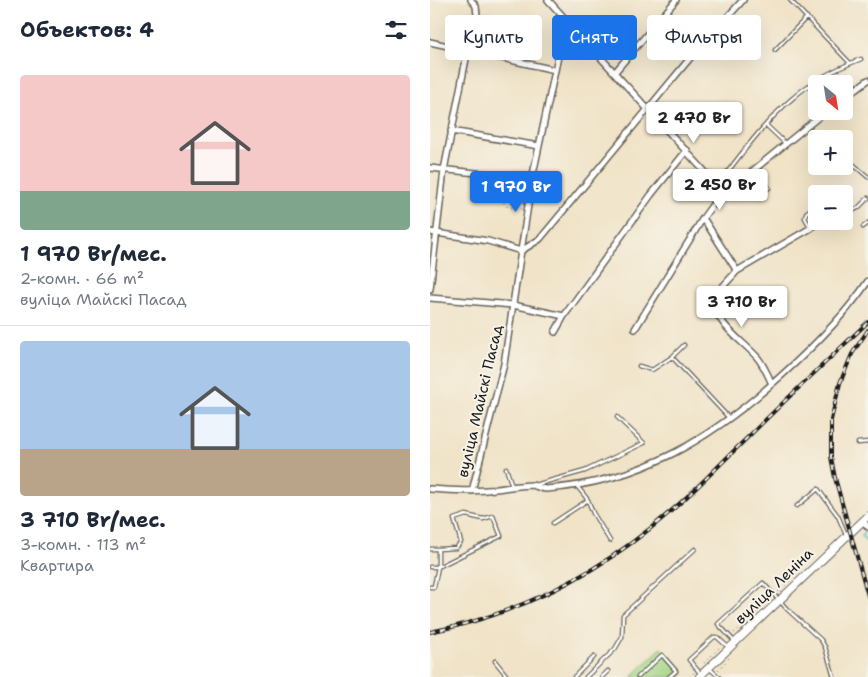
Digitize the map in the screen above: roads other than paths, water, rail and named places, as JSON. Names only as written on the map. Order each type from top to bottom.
[{"type":"main road","name":"вуліца Леніна","points":[[700,676],[865,518]]},
{"type":"street","points":[[472,0],[476,6],[477,15]]},
{"type":"street","points":[[548,0],[562,15]]},
{"type":"street","points":[[614,72],[676,0]]},
{"type":"street","points":[[433,233],[488,241],[521,251],[540,239],[691,57],[743,0]]},
{"type":"street","points":[[430,42],[445,45]]},
{"type":"street","points":[[430,289],[433,233],[466,60]]},
{"type":"street","points":[[512,60],[555,70]]},
{"type":"street","name":"вуліца Майскі Пасад","points":[[430,489],[472,491],[504,364],[532,179],[557,60]]},
{"type":"street","points":[[603,60],[718,186],[720,193]]},
{"type":"street","points":[[853,91],[868,80]]},
{"type":"street","points":[[634,329],[720,193],[728,191],[815,120]]},
{"type":"street","points":[[452,132],[539,146]]},
{"type":"street","points":[[555,332],[564,316],[686,150]]},
{"type":"street","points":[[430,168],[532,179]]},
{"type":"street","points":[[703,218],[737,271]]},
{"type":"street","points":[[772,384],[758,358],[728,328],[715,310],[715,295],[737,271],[808,230]]},
{"type":"street","points":[[472,491],[534,485],[544,489],[576,485],[599,481],[660,461],[695,442],[772,384],[825,333],[868,281]]},
{"type":"street","points":[[430,298],[513,305],[564,316]]},
{"type":"street","points":[[865,518],[868,528]]},
{"type":"lane","points":[[790,0],[850,64]]},
{"type":"lane","points":[[775,50],[807,17]]},
{"type":"lane","points":[[718,186],[766,125],[793,97],[807,87],[861,59]]},
{"type":"lane","points":[[766,125],[786,144]]},
{"type":"lane","points":[[853,165],[868,178]]},
{"type":"lane","points":[[754,170],[769,188]]},
{"type":"lane","points":[[853,210],[868,198]]},
{"type":"lane","points":[[808,211],[804,218],[808,224]]},
{"type":"lane","points":[[863,227],[868,223]]},
{"type":"lane","points":[[639,366],[652,370],[672,357],[684,345]]},
{"type":"lane","points":[[672,357],[729,418]]},
{"type":"lane","points":[[534,485],[585,470],[644,443],[617,417]]},
{"type":"lane","points":[[858,443],[868,442]]},
{"type":"lane","points":[[506,468],[512,487]]},
{"type":"lane","points":[[576,485],[588,500],[610,541]]},
{"type":"lane","points":[[797,506],[818,488],[838,516],[846,537]]},
{"type":"lane","points":[[554,522],[588,500]]},
{"type":"lane","points":[[430,549],[456,548],[461,542],[454,519],[466,515],[483,519],[492,516],[501,536],[438,568],[430,567]]},
{"type":"lane","points":[[430,587],[434,587],[438,568],[438,549]]},
{"type":"lane","points":[[586,677],[616,649],[622,638],[624,615],[695,549]]},
{"type":"lane","points":[[735,642],[718,624],[763,583],[779,601],[821,640],[834,677]]},
{"type":"lane","points":[[700,676],[689,660],[714,637],[717,637],[729,648]]},
{"type":"lane","points":[[638,677],[662,655],[676,671],[669,677]]},
{"type":"lane","points":[[574,677],[594,657]]},
{"type":"lane","points":[[495,661],[506,677]]},
{"type":"lane","points":[[708,668],[719,677]]},
{"type":"lane","points":[[602,677],[608,671]]},
{"type":"waterway","points":[[865,532],[862,535],[868,544]]},
{"type":"railway","points":[[430,632],[496,614],[528,602],[558,588],[617,553],[645,533],[690,494],[868,322]]},
{"type":"railway","points":[[868,330],[852,354],[840,383],[831,420],[831,457],[835,478],[868,596]]}]
